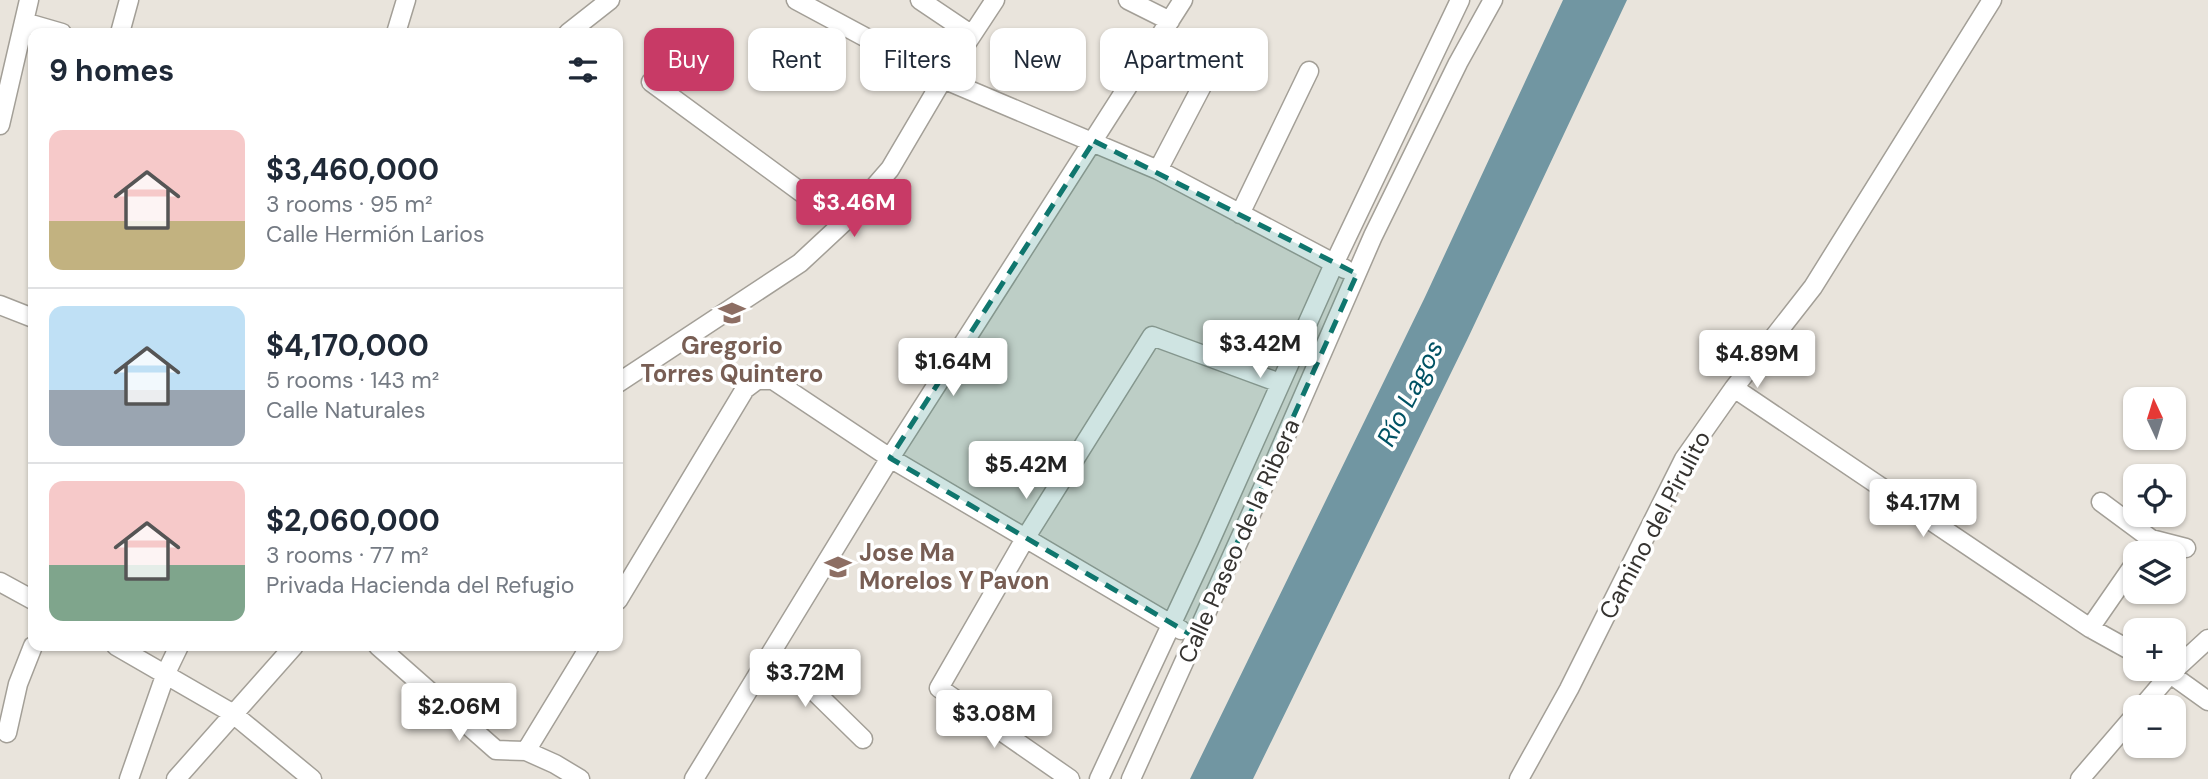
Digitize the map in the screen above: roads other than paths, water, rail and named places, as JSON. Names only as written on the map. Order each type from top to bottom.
[{"type":"street","points":[[0,123],[8,58],[24,22],[29,0]]},
{"type":"street","points":[[121,28],[129,0]]},
{"type":"street","points":[[398,28],[406,0]]},
{"type":"street","points":[[575,28],[610,0]]},
{"type":"street","points":[[796,0],[860,34]]},
{"type":"street","points":[[920,0],[963,28]]},
{"type":"street","points":[[976,28],[995,0]]},
{"type":"street","points":[[1128,0],[1170,21]]},
{"type":"street","points":[[694,779],[890,458],[1183,0]]},
{"type":"street","name":"Calle Paseo de la Ribera","points":[[1099,779],[1208,548],[1334,264],[1460,0]]},
{"type":"street","name":"Calle Paseo de la Ribera","points":[[1131,779],[1373,236],[1458,63],[1493,0]]},
{"type":"street","name":"Camino del Pirulito","points":[[1519,779],[1569,689],[1684,459],[1734,388],[1813,287],[1992,0]]},
{"type":"street","points":[[24,22],[45,28]]},
{"type":"street","points":[[1240,214],[1309,71]]},
{"type":"street","points":[[663,91],[843,223]]},
{"type":"street","points":[[623,380],[800,263],[843,223],[890,169],[936,91]]},
{"type":"street","points":[[972,91],[1158,170],[1357,274]]},
{"type":"street","points":[[1158,170],[1199,91]]},
{"type":"street","points":[[0,305],[28,316]]},
{"type":"street","points":[[1070,779],[939,688],[1026,537],[1152,336],[1280,383]]},
{"type":"street","points":[[623,592],[746,389],[757,380],[773,380],[890,458],[1195,637]]},
{"type":"street","points":[[1734,388],[2090,628],[2123,646]]},
{"type":"street","points":[[2101,502],[2142,541]]},
{"type":"street","points":[[2090,628],[2123,580]]},
{"type":"street","points":[[0,582],[28,597]]},
{"type":"street","points":[[2186,656],[2208,639]]},
{"type":"street","points":[[7,733],[18,684],[31,651]]},
{"type":"street","points":[[125,651],[232,713],[312,779]]},
{"type":"street","points":[[129,779],[166,673],[177,651]]},
{"type":"street","points":[[176,779],[289,651]]},
{"type":"street","points":[[383,651],[496,750],[526,751],[580,779]]},
{"type":"street","points":[[526,751],[587,651]]},
{"type":"street","points":[[774,652],[863,739]]},
{"type":"street","points":[[2180,681],[2208,701]]},
{"type":"street","points":[[2080,779],[2123,729]]},
{"type":"water","name":"Río Lagos","points":[[1563,0],[1627,0],[1468,338],[1253,779],[1190,779],[1425,297]]},
{"type":"place","name":"Gregorio Torres Quintero","points":[[732,313]]},
{"type":"place","name":"Jose Ma Morelos Y Pavon","points":[[838,567]]}]
